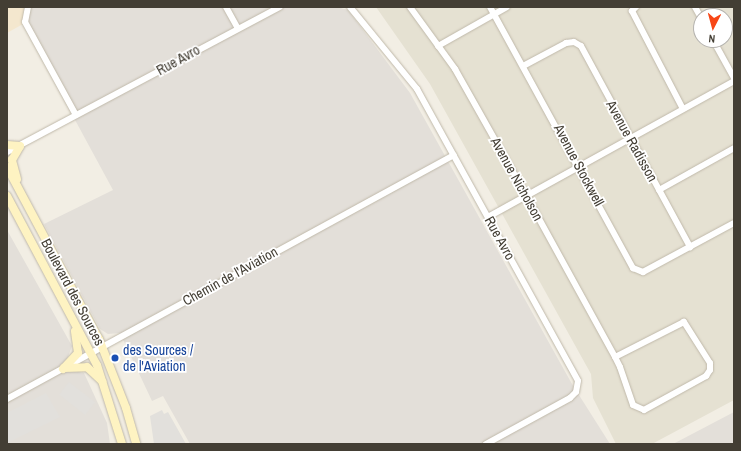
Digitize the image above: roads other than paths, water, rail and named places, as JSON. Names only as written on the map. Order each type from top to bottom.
[{"type":"main road","points":[[7,145],[20,146],[12,160],[21,193]]},
{"type":"main road","name":"Boulevard des Sources","points":[[7,167],[102,347],[126,408],[136,444]]},
{"type":"main road","name":"Boulevard des Sources","points":[[7,196],[91,354],[105,385],[122,444]]},
{"type":"main road","points":[[63,368],[79,350],[72,317]]},
{"type":"main road","points":[[63,368],[87,367],[105,385]]},
{"type":"street","points":[[28,7],[24,22],[76,115]]},
{"type":"street","points":[[226,7],[238,27]]},
{"type":"street","name":"Rue Avro","points":[[20,146],[238,27],[280,7]]},
{"type":"street","name":"Rue Avro","points":[[350,7],[417,89],[488,217],[578,385],[570,398],[486,444]]},
{"type":"street","name":"Avenue Nicholson","points":[[410,7],[455,69],[526,195],[615,357],[633,405],[644,410],[706,376],[710,370],[703,351],[684,322],[615,357]]},
{"type":"street","name":"Avenue Stockwell","points":[[490,7],[525,65],[633,268],[643,272],[690,247]]},
{"type":"street","points":[[438,46],[507,7]]},
{"type":"street","points":[[636,7],[632,11],[683,109]]},
{"type":"street","name":"Avenue Radisson","points":[[525,65],[566,43],[574,42],[580,46],[690,247]]},
{"type":"street","points":[[717,48],[734,78]]},
{"type":"street","points":[[488,217],[630,137],[734,81]]},
{"type":"street","points":[[7,152],[20,146]]},
{"type":"street","points":[[659,190],[734,148]]},
{"type":"street","name":"Chemin de l'Aviation","points":[[7,399],[454,155]]},
{"type":"street","points":[[690,247],[734,223]]},
{"type":"place","name":"des Sources / de l'Aviation","points":[[115,358]]}]
